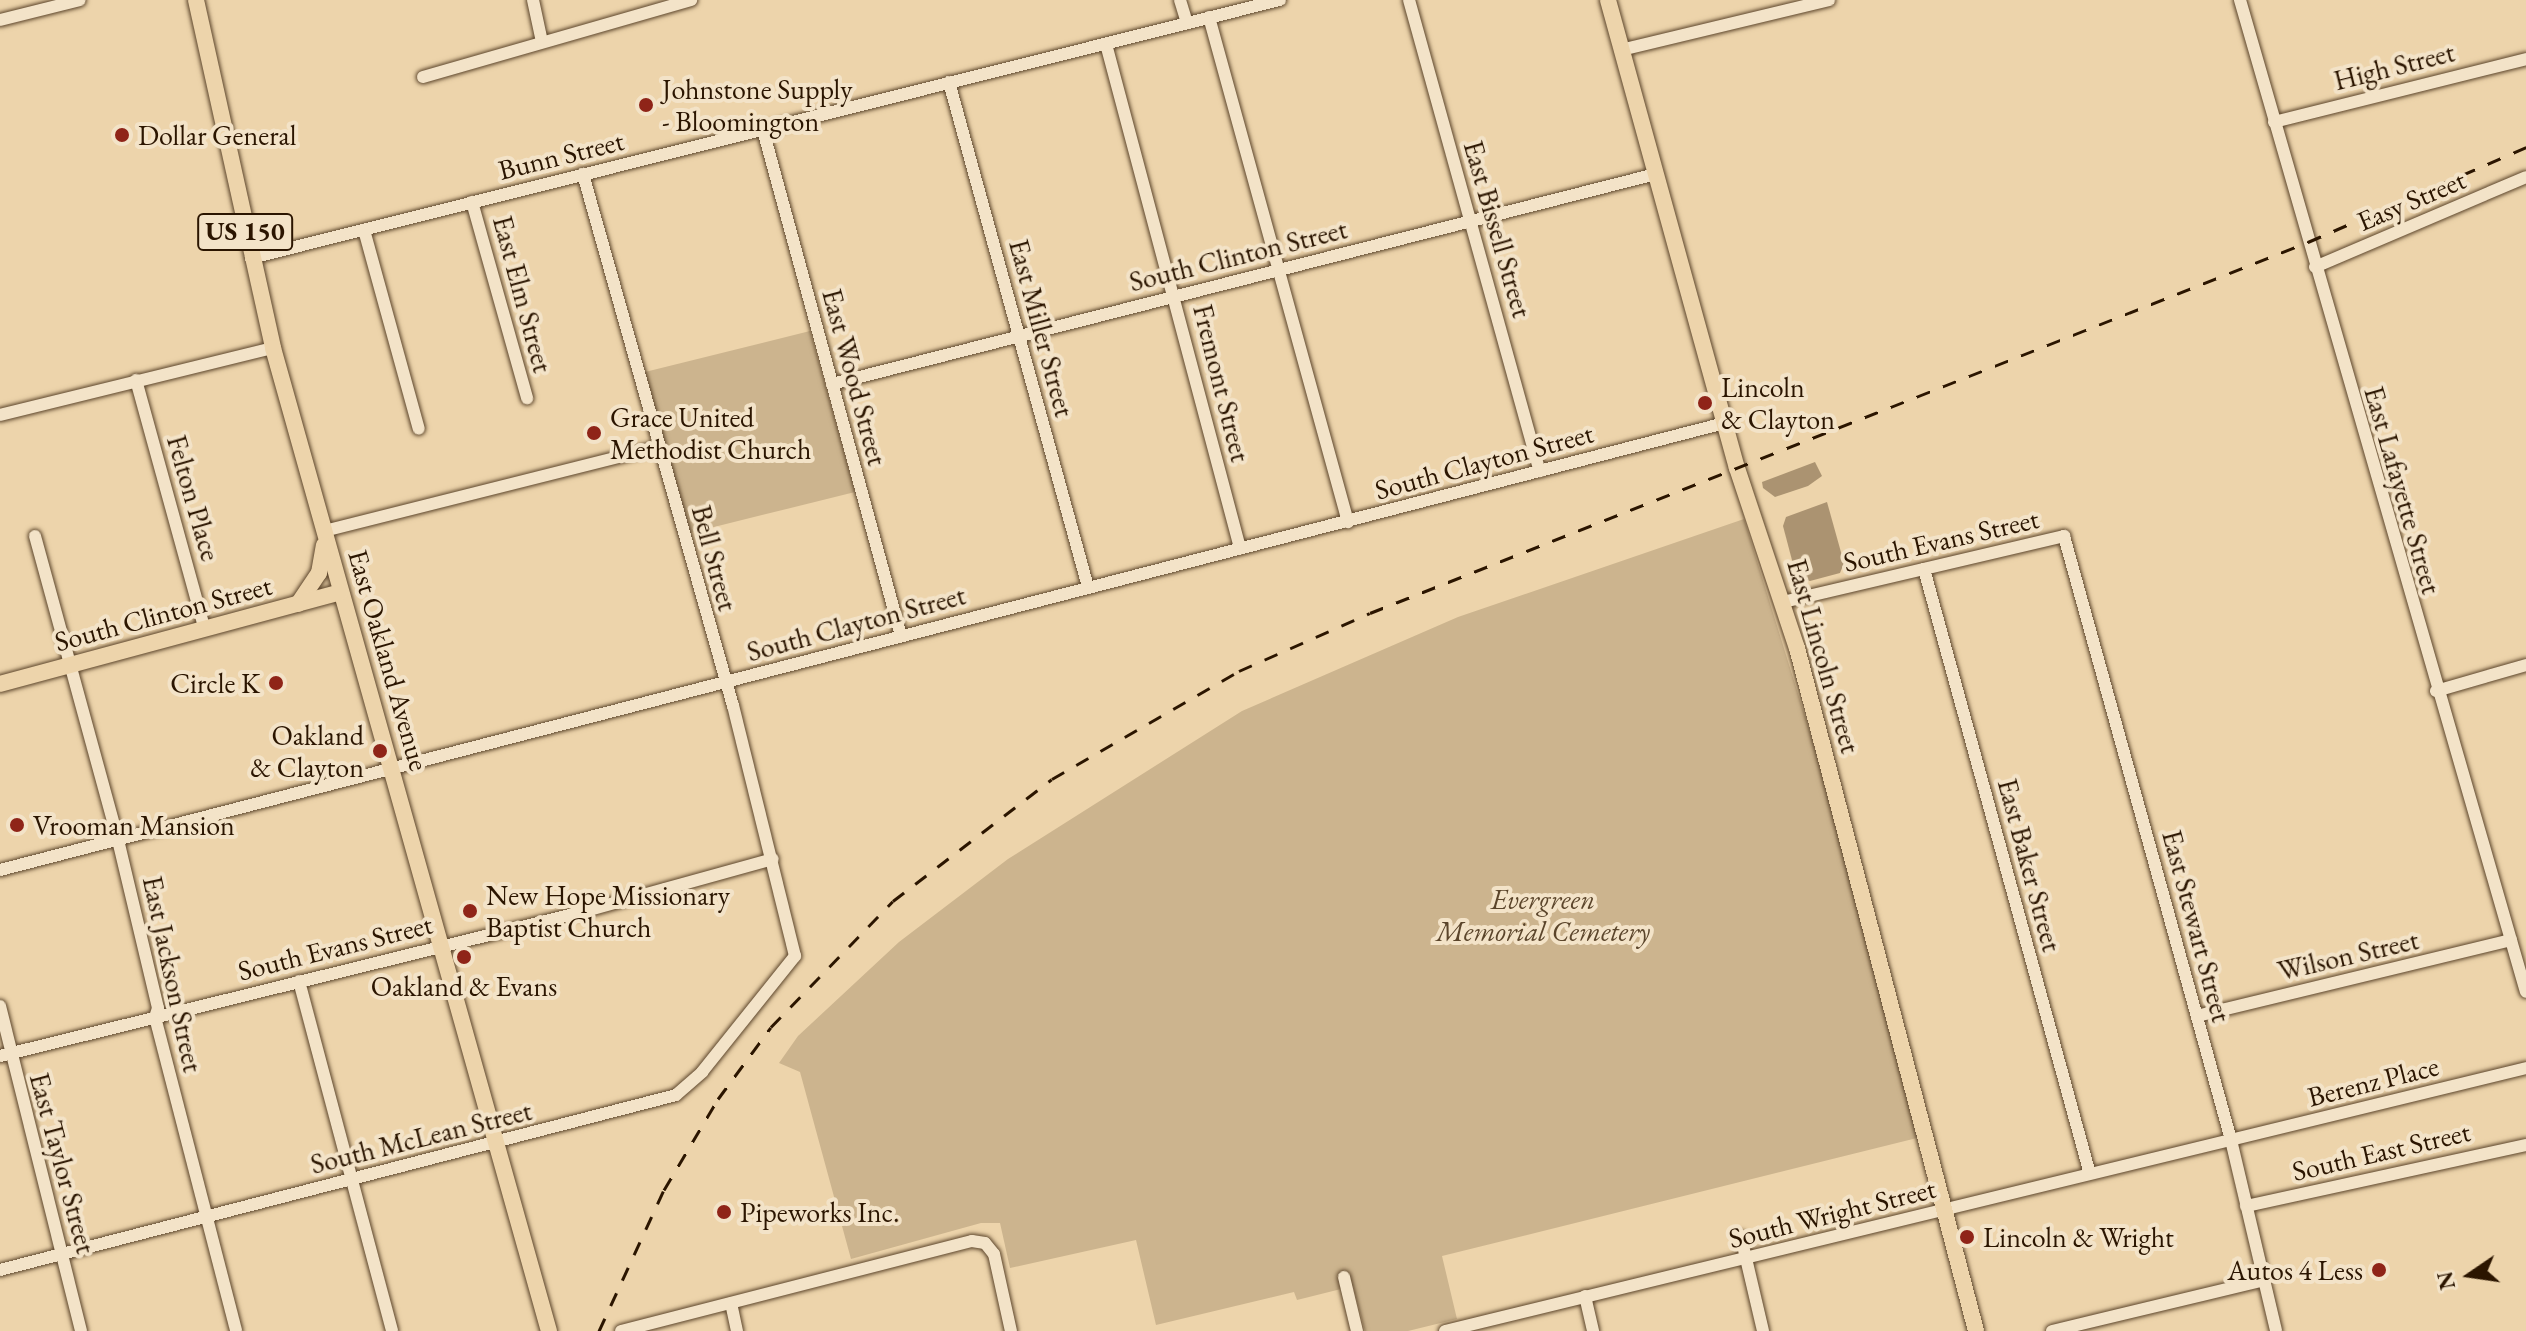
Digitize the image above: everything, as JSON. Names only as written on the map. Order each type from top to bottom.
[{"type":"main road","name":"East Oakland Avenue","points":[[196,0],[273,348],[549,1331]]},
{"type":"main road","name":"East Lincoln Street","points":[[1608,0],[1725,423],[1783,602],[1947,1210],[1976,1331]]},
{"type":"main road","points":[[298,604],[319,573],[325,534]]},
{"type":"main road","name":"South Clinton Street","points":[[0,684],[340,592]]},
{"type":"street","points":[[0,20],[80,0]]},
{"type":"street","points":[[533,0],[542,42]]},
{"type":"street","points":[[423,77],[691,0]]},
{"type":"street","points":[[1180,0],[1187,23]]},
{"type":"street","name":"Bunn Street","points":[[251,258],[1280,0]]},
{"type":"street","name":"East Bissell Street","points":[[1409,0],[1540,471]]},
{"type":"street","points":[[1621,50],[1829,0]]},
{"type":"street","name":"East Lafayette Street","points":[[2240,0],[2436,691],[2526,992]]},
{"type":"street","points":[[1209,17],[1348,522]]},
{"type":"street","name":"Fremont Street","points":[[1106,44],[1240,548]]},
{"type":"street","name":"High Street","points":[[2274,122],[2526,59]]},
{"type":"street","name":"East Miller Street","points":[[949,82],[1088,587]]},
{"type":"street","name":"East Wood Street","points":[[763,130],[901,636]]},
{"type":"street","name":"Bell Street","points":[[583,174],[773,859],[795,956]]},
{"type":"street","name":"South Clinton Street","points":[[832,384],[1656,174]]},
{"type":"street","name":"Easy Street","points":[[2315,267],[2526,177]]},
{"type":"street","name":"East Elm Street","points":[[472,202],[527,398]]},
{"type":"street","points":[[364,230],[419,429]]},
{"type":"street","points":[[0,415],[273,348]]},
{"type":"street","name":"Felton Place","points":[[136,380],[205,630]]},
{"type":"street","name":"South Clayton Street","points":[[0,870],[394,771],[1088,587],[1725,423]]},
{"type":"street","points":[[325,534],[659,447]]},
{"type":"street","name":"East Jackson Street","points":[[35,536],[118,840],[158,1008],[155,1017],[236,1331]]},
{"type":"street","name":"South Evans Street","points":[[1783,602],[2064,536]]},
{"type":"street","name":"East Stewart Street","points":[[2064,536],[2231,1140],[2276,1331]]},
{"type":"street","name":"East Baker Street","points":[[1924,569],[2090,1174]]},
{"type":"street","points":[[2436,691],[2526,665]]},
{"type":"street","name":"South Evans Street","points":[[6,1054],[773,859]]},
{"type":"street","name":"Wilson Street","points":[[2197,1016],[2511,940]]},
{"type":"street","name":"South McLean Street","points":[[0,1270],[676,1095],[702,1072],[795,956]]},
{"type":"street","points":[[299,981],[392,1331]]},
{"type":"street","name":"East Taylor Street","points":[[0,1006],[6,1054],[81,1331]]},
{"type":"street","name":"Berenz Place","points":[[2231,1140],[2526,1068]]},
{"type":"street","name":"South Wright Street","points":[[1445,1331],[2231,1140]]},
{"type":"street","name":"South East Street","points":[[2246,1206],[2526,1145]]},
{"type":"street","points":[[1741,1237],[1763,1331]]},
{"type":"street","points":[[621,1331],[972,1241],[985,1243],[994,1254],[1011,1331]]},
{"type":"street","points":[[1344,1277],[1357,1331]]},
{"type":"street","points":[[2052,1331],[2264,1280]]},
{"type":"street","points":[[1585,1296],[1593,1331]]},
{"type":"street","points":[[731,1303],[737,1331]]},
{"type":"green space","points":[[810,331],[855,492],[690,533],[645,372]]},
{"type":"green space","name":"Evergreen Memorial Cemetery","points":[[1744,519],[1817,755],[1921,1137],[1442,1256],[1457,1319],[1408,1331],[1365,1331],[1353,1286],[1297,1300],[1294,1292],[1156,1325],[1136,1240],[1010,1268],[1000,1223],[981,1223],[851,1259],[800,1072],[779,1063],[798,1036],[899,942],[1008,859],[1242,711],[1458,617]]},
{"type":"shaded area","points":[[1815,462],[1822,476],[1808,486],[1775,497],[1763,488],[1762,482]]},
{"type":"shaded area","points":[[1827,502],[1844,563],[1840,573],[1810,581],[1800,578],[1793,564],[1783,526],[1786,517]]},
{"type":"railway","points":[[599,1331],[664,1190],[718,1099],[771,1027],[893,901],[1052,779],[1239,671],[1370,613],[2308,242],[2526,147]]},
{"type":"place","name":"Johnstone Supply - Bloomington","points":[[646,105]]},
{"type":"place","name":"Dollar General","points":[[122,135]]},
{"type":"place","name":"Lincoln & Clayton","points":[[1705,403]]},
{"type":"place","name":"Grace United Methodist Church","points":[[594,433]]},
{"type":"place","name":"Circle K","points":[[276,683]]},
{"type":"place","name":"Oakland & Clayton","points":[[380,751]]},
{"type":"place","name":"Vrooman Mansion","points":[[17,825]]},
{"type":"place","name":"New Hope Missionary Baptist Church","points":[[470,911]]},
{"type":"place","name":"Oakland & Evans","points":[[464,957]]},
{"type":"place","name":"Pipeworks Inc.","points":[[724,1212]]},
{"type":"place","name":"Lincoln & Wright","points":[[1967,1237]]},
{"type":"place","name":"Autos 4 Less","points":[[2379,1270]]}]
